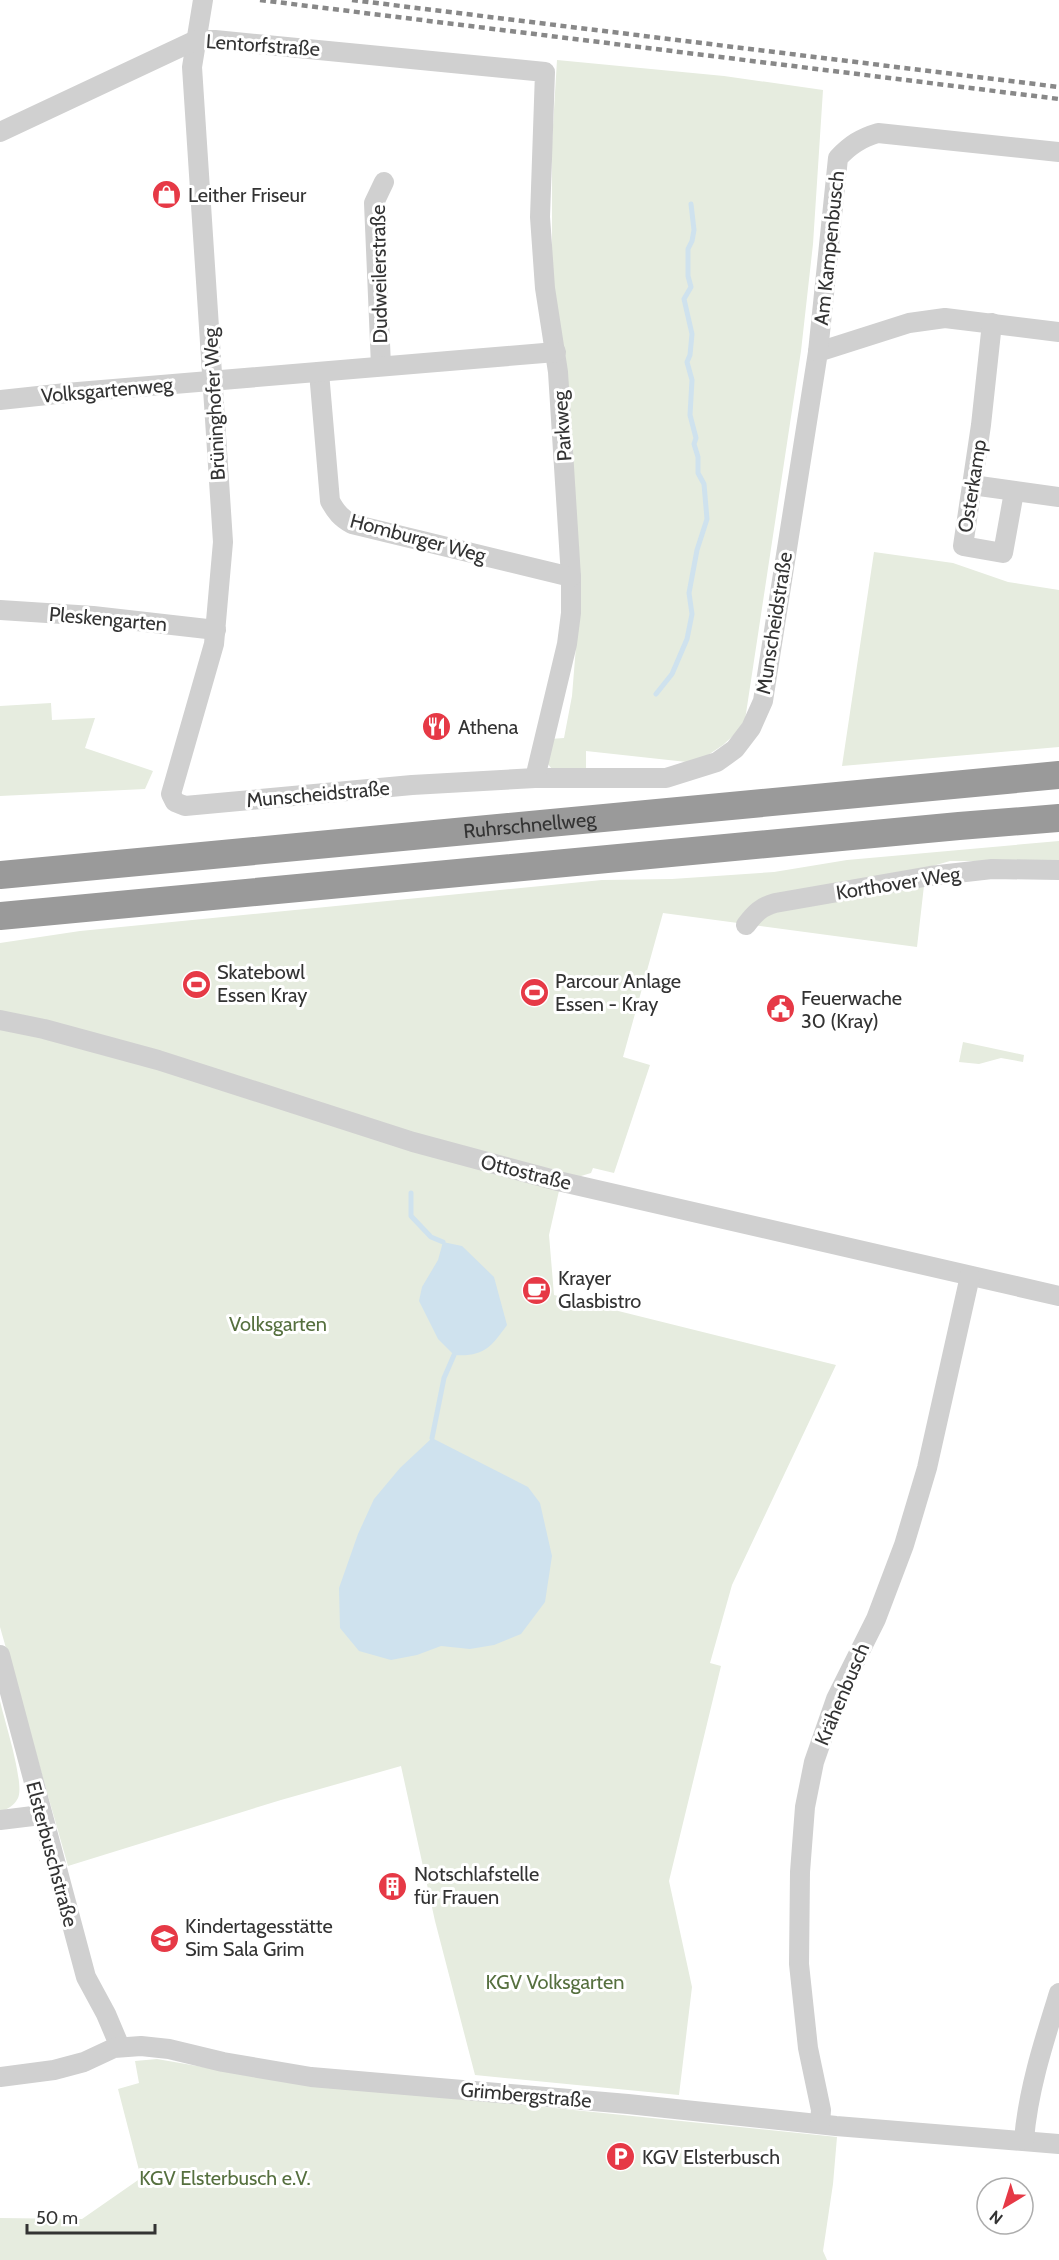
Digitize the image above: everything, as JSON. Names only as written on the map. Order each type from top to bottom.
[{"type":"highway","name":"Ruhrschnellweg","points":[[0,875],[1059,775]]},
{"type":"highway","name":"Ruhrschnellweg","points":[[0,916],[1059,818]]},
{"type":"street","name":"Brüninghofer Weg","points":[[175,802],[171,794],[216,630],[223,542],[192,67],[203,0]]},
{"type":"street","name":"Lentorfstraße","points":[[0,132],[198,31],[215,40],[545,72]]},
{"type":"street","name":"Parkweg","points":[[535,778],[567,644],[571,613],[571,577],[556,352],[545,288],[540,217],[545,72]]},
{"type":"street","name":"Am Kampenbusch","points":[[818,352],[838,158],[849,146],[861,138],[878,133],[1059,152]]},
{"type":"street","name":"Dudweilerstraße","points":[[381,366],[374,203],[384,182]]},
{"type":"street","points":[[818,352],[909,323],[945,318],[1059,332]]},
{"type":"street","name":"Osterkamp","points":[[992,323],[963,546],[1003,553],[1014,492]]},
{"type":"street","name":"Dudweilerstraße","points":[[214,382],[556,352]]},
{"type":"street","name":"Munscheidstraße","points":[[175,802],[185,806],[412,785],[535,778],[666,777],[717,762],[735,749],[751,728],[763,701],[818,352]]},
{"type":"street","name":"Homburger Weg","points":[[319,372],[330,501],[336,513],[343,519],[352,524],[571,577]]},
{"type":"street","name":"Volksgartenweg","points":[[0,400],[214,382]]},
{"type":"street","points":[[972,485],[1059,497]]},
{"type":"street","name":"Pleskengarten","points":[[0,610],[93,616],[216,630]]},
{"type":"street","name":"Korthover Weg","points":[[746,925],[754,913],[764,906],[775,903],[913,879],[992,869],[1059,870]]},
{"type":"street","name":"Ottostraße","points":[[0,1020],[44,1029],[158,1060],[413,1142],[558,1181],[1059,1296]]},
{"type":"street","name":"Krähenbusch","points":[[820,2124],[821,2110],[808,2048],[799,1964],[800,1872],[805,1807],[814,1762],[836,1699],[876,1619],[904,1545],[927,1468],[970,1276]]},
{"type":"street","name":"Elsterbuschstraße","points":[[0,1655],[86,1977],[106,2014],[120,2047]]},
{"type":"street","points":[[0,1820],[41,1815]]},
{"type":"street","points":[[1024,2140],[1032,2088],[1059,1993]]},
{"type":"street","name":"Grimbergstraße","points":[[0,2077],[54,2070],[84,2062],[120,2047],[169,2049],[223,2062],[311,2077],[1059,2144]]},
{"type":"green space","points":[[557,60],[724,76],[823,90],[813,244],[801,351],[745,720],[723,745],[696,763],[586,751],[586,772],[552,769],[547,763],[550,739],[564,738],[572,696],[579,609],[552,287],[552,143]]},
{"type":"green space","points":[[874,552],[953,563],[1008,582],[1059,590],[1059,747],[842,766]]},
{"type":"green space","points":[[51,703],[52,720],[95,718],[85,748],[153,771],[145,789],[0,796],[0,706]]},
{"type":"green space","name":"Volksgarten","points":[[1059,841],[1059,861],[950,861],[926,868],[917,947],[663,913],[623,1057],[650,1065],[614,1173],[593,1168],[591,1173],[561,1182],[549,1235],[554,1295],[836,1365],[732,1585],[710,1663],[721,1666],[669,1881],[692,1987],[679,2095],[475,2075],[435,1921],[401,1766],[281,1800],[68,1866],[0,1627],[0,943],[80,931],[602,880],[672,879],[774,872],[847,860]]},
{"type":"green space","points":[[963,1042],[1024,1055],[1023,1062],[1001,1058],[979,1064],[959,1062]]},
{"type":"green space","points":[[0,1701],[19,1779],[19,1791],[14,1803],[0,1813]]},
{"type":"green space","name":"KGV Elsterbusch e.V.","points":[[157,2059],[272,2079],[837,2137],[823,2251],[827,2260],[0,2260],[0,2218],[82,2219],[141,2178],[118,2089],[139,2083],[135,2061]]},
{"type":"water","points":[[443,1242],[462,1246],[494,1277],[507,1325],[491,1345],[480,1352],[454,1355],[438,1339],[419,1301],[422,1287],[438,1260]]},
{"type":"water","points":[[432,1438],[528,1487],[540,1503],[552,1556],[545,1602],[521,1634],[494,1645],[470,1649],[441,1646],[417,1655],[391,1660],[359,1651],[340,1628],[339,1588],[358,1534],[374,1499],[400,1468]]},
{"type":"waterway","points":[[656,694],[672,674],[687,639],[692,614],[689,593],[697,550],[707,519],[704,484],[698,473],[698,457],[694,444],[696,438],[690,415],[692,380],[687,362],[692,334],[684,299],[691,287],[688,276],[688,249],[694,230],[691,204]]},
{"type":"waterway","points":[[411,1193],[411,1216],[431,1237],[443,1242]]},
{"type":"waterway","points":[[432,1438],[444,1378],[454,1355]]},
{"type":"railway","points":[[260,0],[1059,99]]},
{"type":"railway","points":[[352,0],[1059,87]]},
{"type":"place","name":"Leither Friseur","points":[[167,195]]},
{"type":"place","name":"Athena","points":[[437,727]]},
{"type":"place","name":"Skatebowl Essen Kray","points":[[196,984]]},
{"type":"place","name":"Parcour Anlage Essen - Kray","points":[[534,992]]},
{"type":"place","name":"Feuerwache 30 (Kray)","points":[[780,1009]]},
{"type":"place","name":"Krayer Glasbistro","points":[[537,1290]]},
{"type":"place","name":"Notschlafstelle für Frauen","points":[[393,1886]]},
{"type":"place","name":"Kindertagesstätte Sim Sala Grim","points":[[164,1938]]},
{"type":"place","name":"KGV Elsterbusch","points":[[621,2157]]},
{"type":"park label","name":"KGV Volksgarten","points":[[555,1982]]}]
